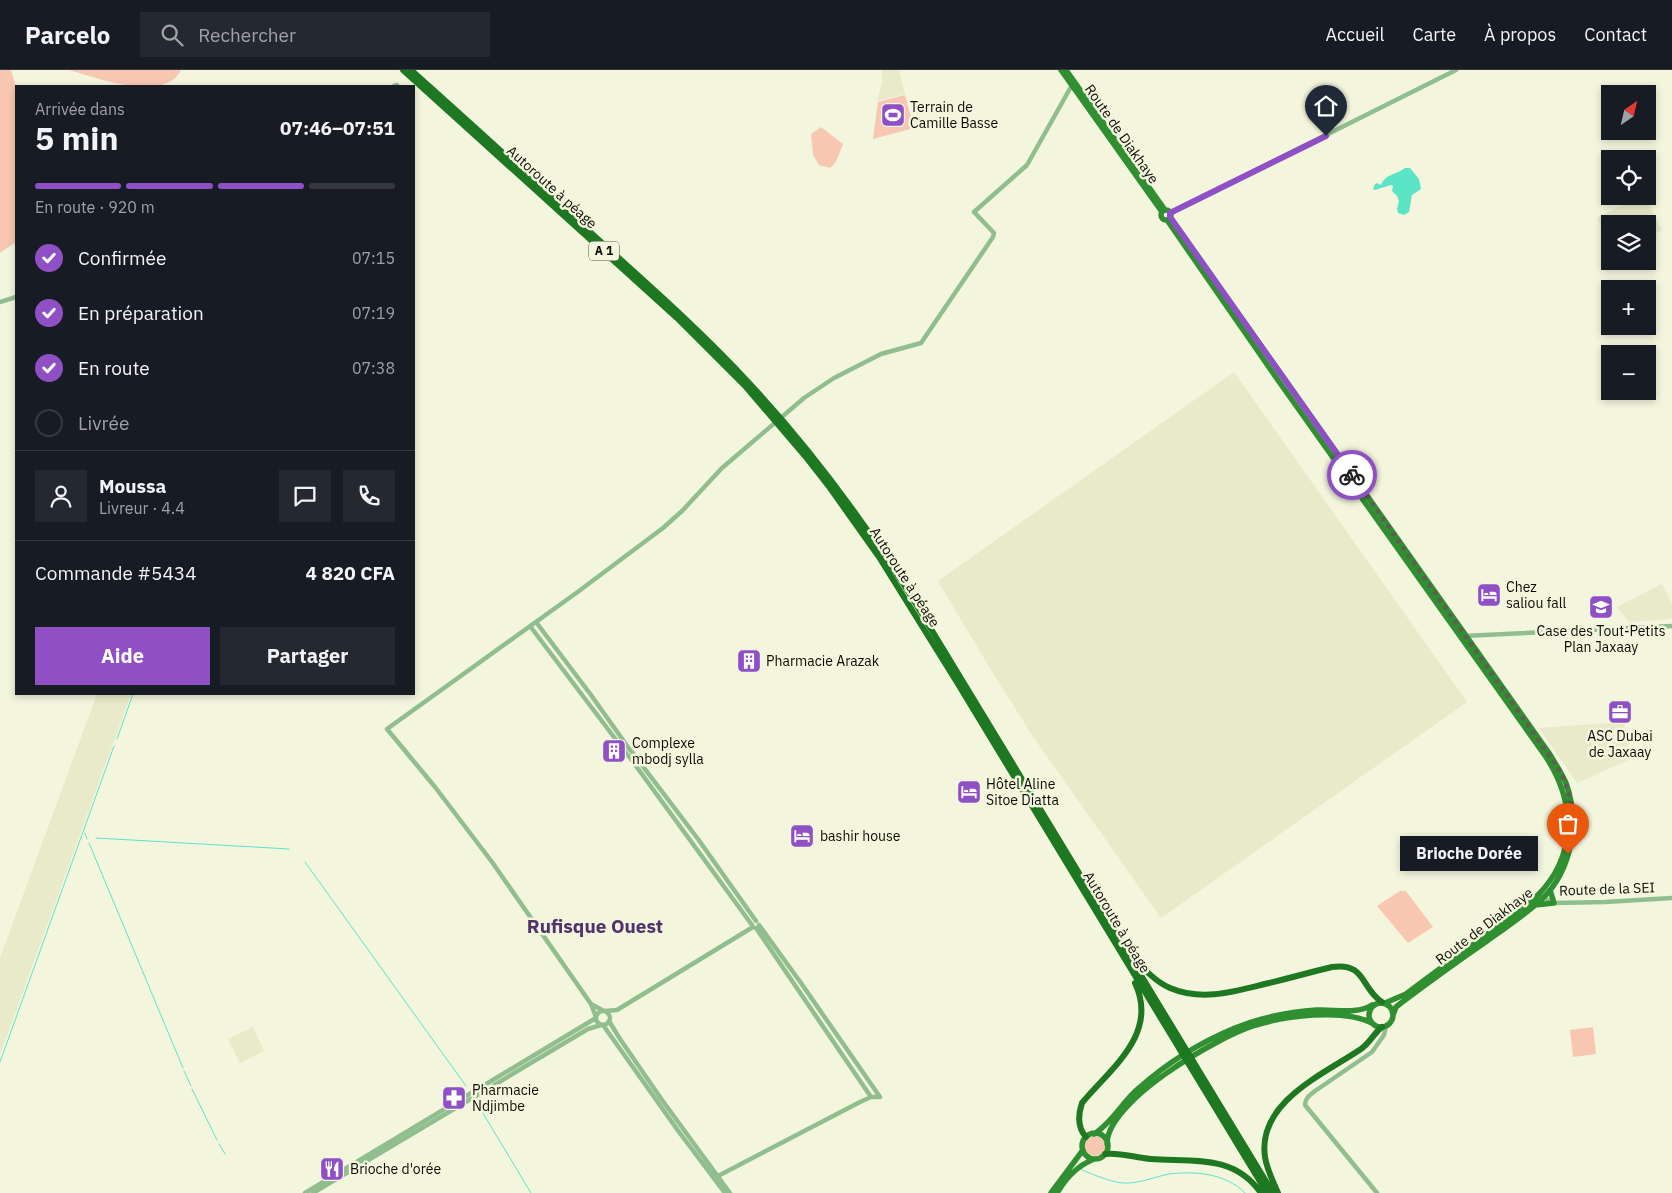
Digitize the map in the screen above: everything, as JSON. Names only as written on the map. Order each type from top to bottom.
[{"type":"highway","name":"Autoroute à péage","points":[[403,70],[677,318],[746,387],[835,494],[879,557],[1267,1193]]},
{"type":"highway","name":"A 1","points":[[411,70],[681,314],[748,382],[806,448],[859,517],[885,555],[1273,1193]]},
{"type":"highway","points":[[1119,938],[1144,970],[1170,988],[1181,992],[1198,995],[1226,994],[1332,967],[1344,966],[1353,969],[1360,975],[1374,997],[1383,1003]]},
{"type":"highway","points":[[1086,1137],[1081,1132],[1079,1120],[1082,1103],[1125,1055],[1134,1042],[1141,1018],[1142,1006],[1138,989],[1119,950]]},
{"type":"highway","points":[[1278,1193],[1267,1166],[1265,1150],[1268,1129],[1277,1110],[1298,1091],[1365,1046],[1377,1031],[1384,1026]]},
{"type":"highway","points":[[1105,1154],[1113,1153],[1149,1159],[1207,1161],[1220,1164],[1242,1173],[1261,1193]]},
{"type":"main road","name":"Route de Diakhaye","points":[[1061,70],[1167,215]]},
{"type":"main road","name":"Route de Diakhaye","points":[[1066,70],[1167,215],[1280,383],[1463,636],[1558,775],[1564,791],[1568,814],[1567,839],[1557,868],[1535,905],[1400,1003],[1393,1015]]},
{"type":"main road","name":"Route de Diakhaye","points":[[1383,1003],[1406,994],[1550,890],[1563,868],[1571,844],[1573,817],[1568,789],[1558,768],[1470,647]]},
{"type":"main road","points":[[1535,905],[1554,903],[1550,890]]},
{"type":"main road","points":[[1094,1159],[1088,1157],[1083,1150],[1082,1144],[1086,1137],[1094,1134],[1104,1126],[1139,1088],[1197,1052],[1236,1033],[1273,1021],[1313,1016],[1352,1016],[1364,1019],[1376,1026],[1384,1026],[1391,1021],[1392,1009],[1383,1003],[1372,1005],[1361,1011],[1318,1010],[1271,1016],[1235,1028],[1197,1052]]},
{"type":"main road","points":[[1372,1005],[1368,1014],[1372,1024]]},
{"type":"main road","points":[[1056,1193],[1074,1170],[1088,1161],[1105,1154],[1108,1144],[1107,1137],[1111,1128],[1132,1101],[1175,1064]]},
{"type":"main road","points":[[1094,1134],[1101,1135],[1108,1144]]},
{"type":"main road","points":[[1051,1193],[1083,1150]]},
{"type":"street","points":[[1167,215],[1456,70]]},
{"type":"street","points":[[725,1193],[602,1025],[597,1021],[591,1004],[492,862],[433,783],[387,729],[663,528],[682,511],[722,468],[804,398],[824,384],[864,362],[887,352],[921,343],[993,237],[994,233],[974,212],[1027,165],[1072,85]]},
{"type":"street","points":[[0,302],[15,297]]},
{"type":"street","points":[[536,622],[604,713],[666,808],[801,983],[880,1097],[871,1097],[718,1176]]},
{"type":"street","points":[[530,626],[598,716],[672,804],[871,1097]]},
{"type":"street","points":[[1463,636],[1672,626]]},
{"type":"street","points":[[1470,647],[1482,636]]},
{"type":"street","points":[[554,657],[560,653]]},
{"type":"street","points":[[563,670],[569,666]]},
{"type":"street","points":[[598,716],[604,713]]},
{"type":"street","points":[[666,808],[672,804]]},
{"type":"street","name":"Route de la SEI","points":[[1541,897],[1554,903],[1672,898]]},
{"type":"street","points":[[313,1193],[588,1029],[602,1025],[610,1020],[617,1010],[755,925]]},
{"type":"street","points":[[591,1004],[609,1015],[620,1039],[730,1193]]},
{"type":"street","points":[[305,1193],[596,1018],[598,1012],[617,1010]]},
{"type":"street","points":[[1377,1193],[1305,1106],[1305,1102],[1315,1090],[1372,1052],[1384,1035],[1384,1026]]},
{"type":"shaded area","points":[[0,70],[11,70],[15,85],[15,243],[0,253]]},
{"type":"shaded area","points":[[69,70],[181,70],[171,81],[160,85],[127,85]]},
{"type":"shaded area","points":[[882,70],[899,70],[905,94],[877,101],[882,83]]},
{"type":"shaded area","name":"Terrain de Camille Basse","points":[[905,95],[914,128],[873,139],[878,102]]},
{"type":"shaded area","points":[[821,127],[843,144],[836,162],[830,168],[819,165],[813,155],[811,134]]},
{"type":"shaded area","points":[[1622,205],[1649,205],[1654,215],[1603,215]]},
{"type":"shaded area","points":[[1601,216],[1601,226],[1597,218]]},
{"type":"shaded area","points":[[1656,219],[1662,230],[1656,233]]},
{"type":"shaded area","points":[[1234,372],[1467,702],[1161,918],[1034,738],[938,581]]},
{"type":"shaded area","points":[[1662,584],[1672,604],[1672,619],[1629,622],[1617,607]]},
{"type":"shaded area","points":[[97,695],[131,695],[0,1055],[0,958]]},
{"type":"shaded area","points":[[1624,722],[1628,760],[1577,783],[1539,728]]},
{"type":"shaded area","points":[[1400,891],[1406,891],[1433,927],[1408,943],[1377,906]]},
{"type":"shaded area","points":[[253,1027],[264,1051],[240,1063],[228,1039]]},
{"type":"shaded area","points":[[1593,1027],[1596,1054],[1573,1057],[1570,1030]]},
{"type":"shaded area","points":[[1095,1136],[1102,1139],[1105,1146],[1102,1153],[1095,1156],[1088,1153],[1085,1146],[1088,1139]]},
{"type":"water","points":[[1405,168],[1410,168],[1419,179],[1421,189],[1412,195],[1409,212],[1404,215],[1398,213],[1399,201],[1392,191],[1393,186],[1373,189],[1375,184],[1381,185],[1385,179]]},
{"type":"waterway","points":[[117,739],[133,695]]},
{"type":"waterway","points":[[0,1062],[114,746]]},
{"type":"waterway","points":[[85,833],[87,839]]},
{"type":"waterway","points":[[96,838],[289,849]]},
{"type":"waterway","points":[[89,843],[183,1068]]},
{"type":"waterway","points":[[305,862],[466,1086]]},
{"type":"waterway","points":[[184,1071],[191,1086]]},
{"type":"waterway","points":[[192,1089],[217,1140]]},
{"type":"waterway","points":[[478,1105],[531,1193]]},
{"type":"waterway","points":[[219,1144],[225,1154]]},
{"type":"waterway","points":[[1082,1170],[1108,1180],[1123,1183],[1169,1174],[1199,1173],[1229,1181],[1245,1193]]},
{"type":"way so far","points":[[1352,475],[1549,753],[1563,776],[1570,797],[1572,812],[1571,844],[1568,854]]},
{"type":"place","name":"Terrain de Camille Basse","points":[[893,115]]},
{"type":"place","name":"Chez saliou fall","points":[[1489,595]]},
{"type":"place","name":"Case des Tout-Petits Plan Jaxaay","points":[[1601,607]]},
{"type":"place","name":"Pharmacie Arazak","points":[[749,661]]},
{"type":"place","name":"ASC Dubai de Jaxaay","points":[[1620,712]]},
{"type":"place","name":"Complexe mbodj sylla","points":[[614,751]]},
{"type":"place","name":"Hôtel Aline Sitoe Diatta","points":[[969,792]]},
{"type":"place","name":"bashir house","points":[[802,836]]},
{"type":"place","name":"Brioche Dorée","points":[[1568,854]]},
{"type":"place","name":"Pharmacie Ndjimbe","points":[[454,1098]]},
{"type":"place","name":"Brioche d'orée","points":[[332,1169]]},
{"type":"district","name":"Rufisque Ouest","points":[[595,926]]},
{"type":"route","points":[[1326,136],[1170,213],[1170,217],[1352,475]]}]
